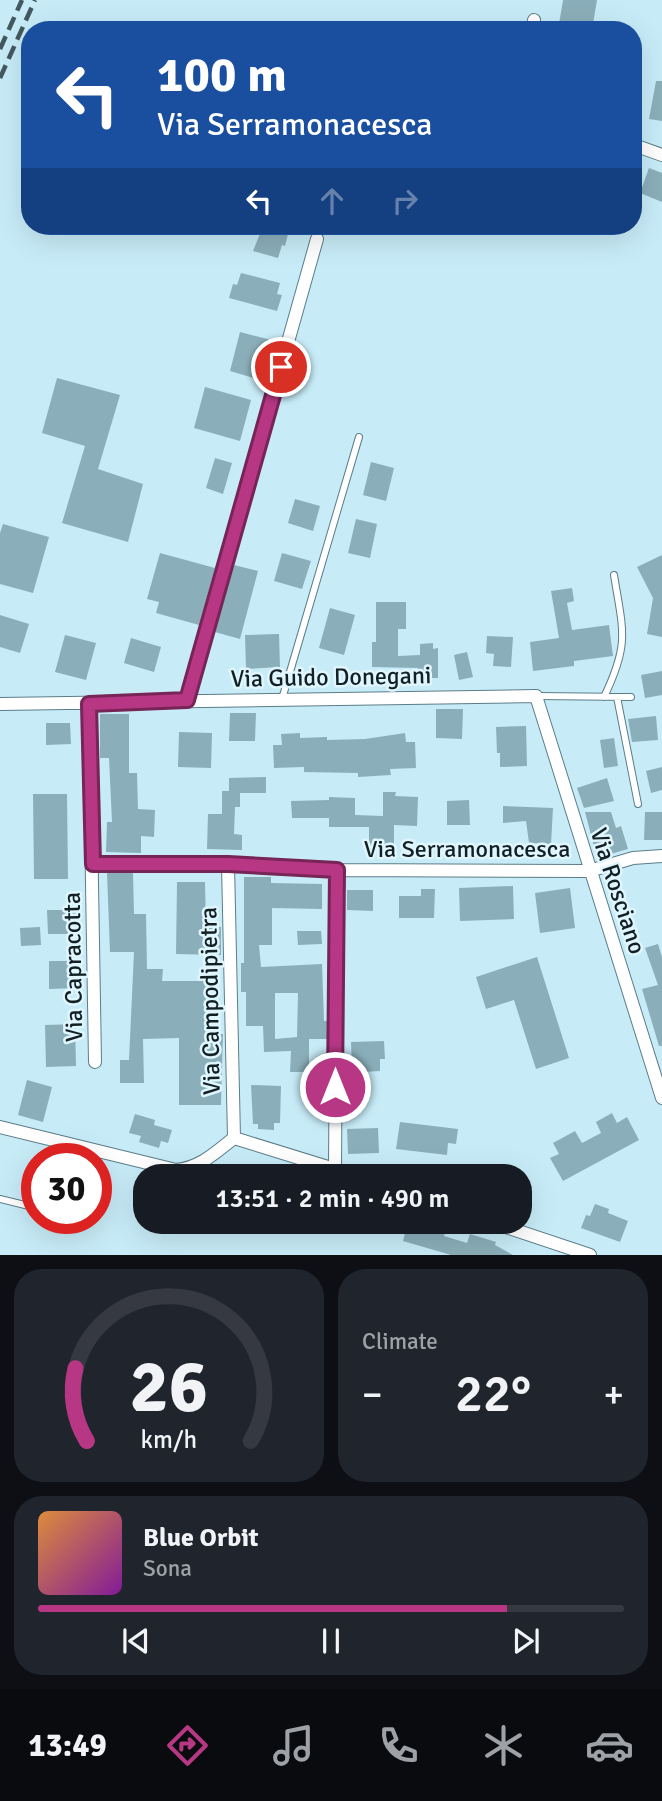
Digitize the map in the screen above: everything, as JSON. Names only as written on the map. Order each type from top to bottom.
[{"type":"street","points":[[642,148],[662,155]]},
{"type":"street","points":[[187,700],[317,239]]},
{"type":"street","name":"Via Guido Donegani","points":[[0,704],[536,696]]},
{"type":"street","name":"Via Rosciano","points":[[536,696],[662,1098]]},
{"type":"street","name":"Via Capracotta","points":[[89,704],[95,1062]]},
{"type":"street","name":"Via Serramonacesca","points":[[93,864],[228,864],[337,870],[589,871],[633,858],[662,856]]},
{"type":"street","name":"Via Campodipietra","points":[[228,864],[234,1138]]},
{"type":"street","points":[[335,1164],[337,870]]},
{"type":"street","points":[[0,1127],[176,1170],[204,1161],[234,1138],[322,1164]]},
{"type":"street","points":[[527,1234],[590,1255]]},
{"type":"lane","points":[[282,699],[359,437]]},
{"type":"lane","points":[[604,697],[620,662],[623,645],[614,575]]},
{"type":"lane","points":[[536,696],[631,697]]},
{"type":"lane","points":[[617,697],[638,804]]},
{"type":"lane","points":[[0,1199],[21,1204]]},
{"type":"building","points":[[563,0],[597,0],[594,21],[560,21]]},
{"type":"building","points":[[656,81],[662,81],[662,121],[649,119]]},
{"type":"building","points":[[649,168],[662,173],[662,202],[642,194]]},
{"type":"building","points":[[259,235],[288,235],[278,258],[253,251]]},
{"type":"building","points":[[241,273],[280,283],[277,294],[282,295],[277,311],[229,298],[233,284],[237,285]]},
{"type":"building","points":[[240,332],[271,340],[260,380],[230,371]]},
{"type":"building","points":[[57,378],[120,395],[98,469],[143,484],[128,542],[62,523],[85,446],[42,433]]},
{"type":"building","points":[[205,387],[251,400],[240,441],[194,428]]},
{"type":"building","points":[[215,458],[232,463],[223,494],[206,488]]},
{"type":"building","points":[[371,462],[394,468],[386,501],[363,495]]},
{"type":"building","points":[[295,499],[320,506],[313,531],[288,523]]},
{"type":"building","points":[[356,519],[377,524],[370,558],[348,553]]},
{"type":"building","points":[[3,524],[49,537],[33,593],[0,584],[0,533]]},
{"type":"building","points":[[160,553],[215,568],[199,625],[156,613],[159,602],[147,599]]},
{"type":"building","points":[[282,553],[311,561],[302,589],[274,581]]},
{"type":"building","points":[[662,555],[662,637],[647,634],[653,598],[637,567]]},
{"type":"building","points":[[234,565],[258,571],[240,639],[215,632]]},
{"type":"building","points":[[572,588],[574,601],[567,603],[572,630],[609,625],[613,656],[574,661],[574,666],[533,671],[530,642],[559,638],[551,591]]},
{"type":"building","points":[[376,602],[406,602],[406,629],[398,629],[398,656],[420,655],[420,644],[433,643],[433,649],[438,648],[438,678],[418,678],[418,668],[372,667],[372,642],[376,642]]},
{"type":"building","points":[[330,608],[355,615],[344,655],[319,648]]},
{"type":"building","points":[[0,615],[29,624],[20,653],[0,647]]},
{"type":"building","points":[[279,634],[280,667],[246,669],[245,635]]},
{"type":"building","points":[[65,635],[96,643],[86,680],[55,672]]},
{"type":"building","points":[[487,636],[513,637],[511,667],[493,666],[494,654],[486,653]]},
{"type":"building","points":[[131,638],[161,647],[154,672],[124,663]]},
{"type":"building","points":[[467,652],[473,677],[459,680],[454,655]]},
{"type":"building","points":[[662,671],[662,695],[645,698],[641,675]]},
{"type":"building","points":[[436,709],[463,709],[462,739],[436,738]]},
{"type":"building","points":[[230,713],[256,713],[255,741],[229,741]]},
{"type":"building","points":[[100,714],[129,714],[129,773],[137,773],[138,809],[155,810],[154,837],[141,836],[141,853],[106,852],[107,822],[112,822],[109,758],[100,758]]},
{"type":"building","points":[[656,716],[658,740],[632,742],[628,719]]},
{"type":"building","points":[[46,723],[70,723],[71,744],[46,745]]},
{"type":"building","points":[[526,726],[527,766],[500,767],[496,727]]},
{"type":"building","points":[[179,732],[212,733],[211,768],[178,767]]},
{"type":"building","points":[[300,733],[300,738],[327,737],[327,740],[365,739],[405,733],[406,742],[415,742],[416,768],[390,769],[391,775],[358,777],[358,773],[304,772],[304,767],[274,768],[273,745],[282,745],[281,734]]},
{"type":"building","points":[[614,738],[618,766],[604,768],[600,740]]},
{"type":"building","points":[[662,767],[662,790],[651,793],[646,771]]},
{"type":"building","points":[[266,777],[266,793],[240,793],[240,807],[235,807],[234,834],[242,835],[242,850],[207,849],[208,814],[222,814],[222,791],[229,791],[229,778]]},
{"type":"building","points":[[607,778],[614,801],[584,808],[577,788]]},
{"type":"building","points":[[383,792],[396,792],[395,796],[418,797],[417,826],[394,825],[394,845],[369,847],[369,827],[329,827],[329,818],[292,818],[291,801],[329,800],[329,797],[355,798],[355,815],[383,816]]},
{"type":"building","points":[[33,794],[67,794],[68,879],[34,879]]},
{"type":"building","points":[[469,800],[470,825],[447,825],[447,801]]},
{"type":"building","points":[[503,806],[553,808],[551,844],[529,843],[526,821],[503,823]]},
{"type":"building","points":[[585,812],[611,812],[616,828],[621,826],[628,849],[597,858]]},
{"type":"building","points":[[645,812],[662,812],[662,840],[644,840]]},
{"type":"building","points":[[107,873],[133,873],[134,914],[146,914],[147,969],[163,969],[162,981],[213,981],[213,1034],[223,1034],[221,1105],[179,1105],[179,1038],[143,1039],[144,1083],[120,1083],[120,1060],[129,1060],[134,952],[110,952]]},
{"type":"building","points":[[244,877],[271,877],[271,883],[322,884],[322,909],[272,908],[272,945],[259,945],[261,967],[322,964],[327,1039],[309,1039],[309,1072],[290,1072],[291,1051],[264,1052],[263,1026],[246,1026],[246,992],[241,992],[241,963],[244,963]],"holes":[[[275,993],[298,993],[297,1037],[275,1039]]]},
{"type":"building","points":[[177,882],[205,882],[206,927],[221,927],[221,955],[176,954]]},
{"type":"building","points":[[513,886],[514,919],[460,921],[459,888]]},
{"type":"building","points":[[570,888],[575,928],[540,933],[535,893]]},
{"type":"building","points":[[421,889],[435,889],[434,918],[399,918],[399,896],[421,896]]},
{"type":"building","points":[[347,890],[373,890],[373,911],[347,910]]},
{"type":"building","points":[[47,910],[77,910],[77,934],[48,934]]},
{"type":"building","points":[[40,927],[41,945],[21,946],[20,928]]},
{"type":"building","points":[[297,931],[321,931],[322,944],[298,945]]},
{"type":"building","points":[[658,944],[662,957],[662,1046],[659,1046],[642,989],[658,985],[645,948]]},
{"type":"building","points":[[537,957],[569,1058],[536,1069],[514,1000],[486,1009],[476,977]]},
{"type":"building","points":[[49,961],[76,961],[77,988],[49,989]]},
{"type":"building","points":[[75,1024],[76,1066],[46,1067],[45,1025]]},
{"type":"building","points":[[384,1041],[385,1059],[380,1059],[380,1071],[363,1072],[363,1067],[352,1067],[351,1042]]},
{"type":"building","points":[[27,1080],[52,1087],[43,1122],[18,1115]]},
{"type":"building","points":[[251,1085],[281,1086],[280,1123],[274,1123],[274,1130],[258,1129],[258,1124],[253,1124]]},
{"type":"building","points":[[612,1113],[617,1123],[627,1117],[639,1140],[563,1181],[550,1158],[559,1154],[553,1143],[575,1131],[582,1143],[601,1133],[596,1122]]},
{"type":"building","points":[[135,1114],[155,1120],[154,1125],[172,1130],[168,1143],[161,1141],[159,1148],[139,1142],[141,1136],[129,1133]]},
{"type":"building","points":[[400,1122],[458,1129],[456,1144],[448,1143],[447,1155],[396,1149]]},
{"type":"building","points":[[378,1128],[379,1153],[348,1154],[347,1129]]},
{"type":"building","points":[[595,1204],[628,1221],[620,1242],[581,1228],[586,1215],[590,1216]]},
{"type":"building","points":[[405,1234],[445,1234],[467,1243],[470,1234],[496,1242],[495,1245],[513,1255],[451,1255],[403,1241]]},
{"type":"railway","points":[[0,49],[22,0]]},
{"type":"railway","points":[[26,21],[35,0]]},
{"type":"railway","points":[[0,78],[21,31]]},
{"type":"route","points":[[281,367],[187,700],[89,704],[93,864],[228,864],[337,870],[335,1087]]}]
